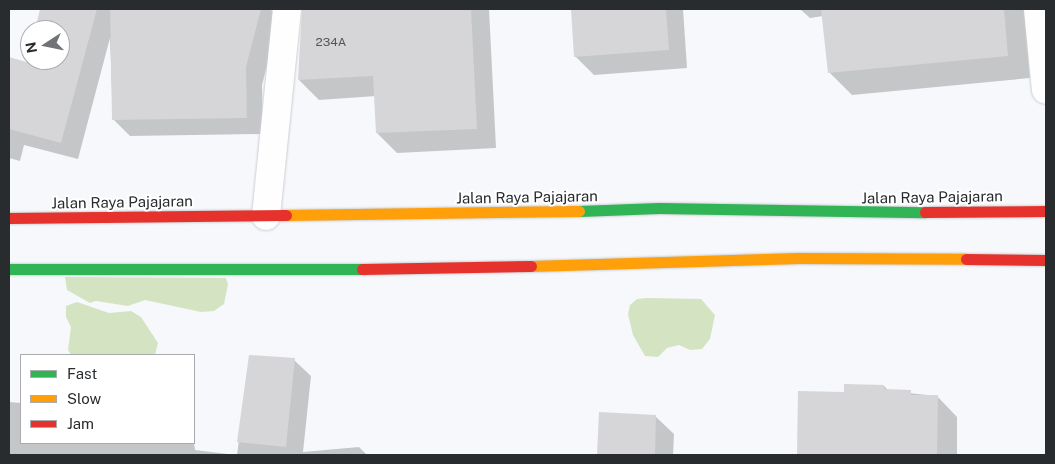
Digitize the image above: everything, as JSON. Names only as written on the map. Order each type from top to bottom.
[{"type":"highway","name":"Jalan Raya Pajajaran","points":[[9,218],[266,216],[660,208],[829,214],[1046,210]]},
{"type":"highway","points":[[9,270],[426,269],[799,258],[1046,260]]},
{"type":"street","points":[[266,216],[287,9]]},
{"type":"street","points":[[1038,9],[1046,90]]},
{"type":"green space","points":[[65,277],[226,278],[228,284],[224,304],[214,311],[201,312],[145,300],[128,306],[96,301],[90,303],[67,290]]},
{"type":"green space","points":[[637,299],[701,299],[715,315],[710,339],[702,349],[690,350],[679,345],[667,348],[658,357],[645,356],[633,335],[628,314],[630,305]]},
{"type":"green space","points":[[77,302],[109,313],[131,311],[141,317],[158,343],[155,354],[70,354],[68,350],[71,327],[66,317],[66,306]]},
{"type":"building","points":[[40,9],[97,9],[61,143],[9,129],[9,57],[20,60],[20,70],[70,70],[70,20],[37,20]]},
{"type":"building","points":[[110,9],[261,9],[246,67],[247,118],[112,120]]},
{"type":"building","points":[[302,9],[471,9],[477,129],[376,133],[373,76],[298,80]]},
{"type":"building","points":[[571,9],[666,9],[669,50],[574,57]]},
{"type":"building","points":[[821,9],[1004,9],[1008,56],[828,73]]},
{"type":"building","points":[[249,355],[295,358],[286,447],[237,442]]},
{"type":"building","points":[[844,384],[884,385],[884,389],[911,390],[911,395],[938,395],[937,455],[797,455],[798,391],[844,392]]},
{"type":"building","points":[[599,412],[656,415],[655,455],[597,455]]},
{"type":"traffic: fast","points":[[579,211],[659,208],[925,212]]},
{"type":"traffic: fast","points":[[9,269],[362,269]]},
{"type":"traffic: slow","points":[[286,215],[579,211]]},
{"type":"traffic: slow","points":[[531,266],[799,258],[966,259]]},
{"type":"traffic: jam","points":[[925,212],[1046,211]]},
{"type":"traffic: jam","points":[[9,218],[286,215]]},
{"type":"traffic: jam","points":[[966,259],[1046,260]]},
{"type":"traffic: jam","points":[[362,269],[531,266]]}]
